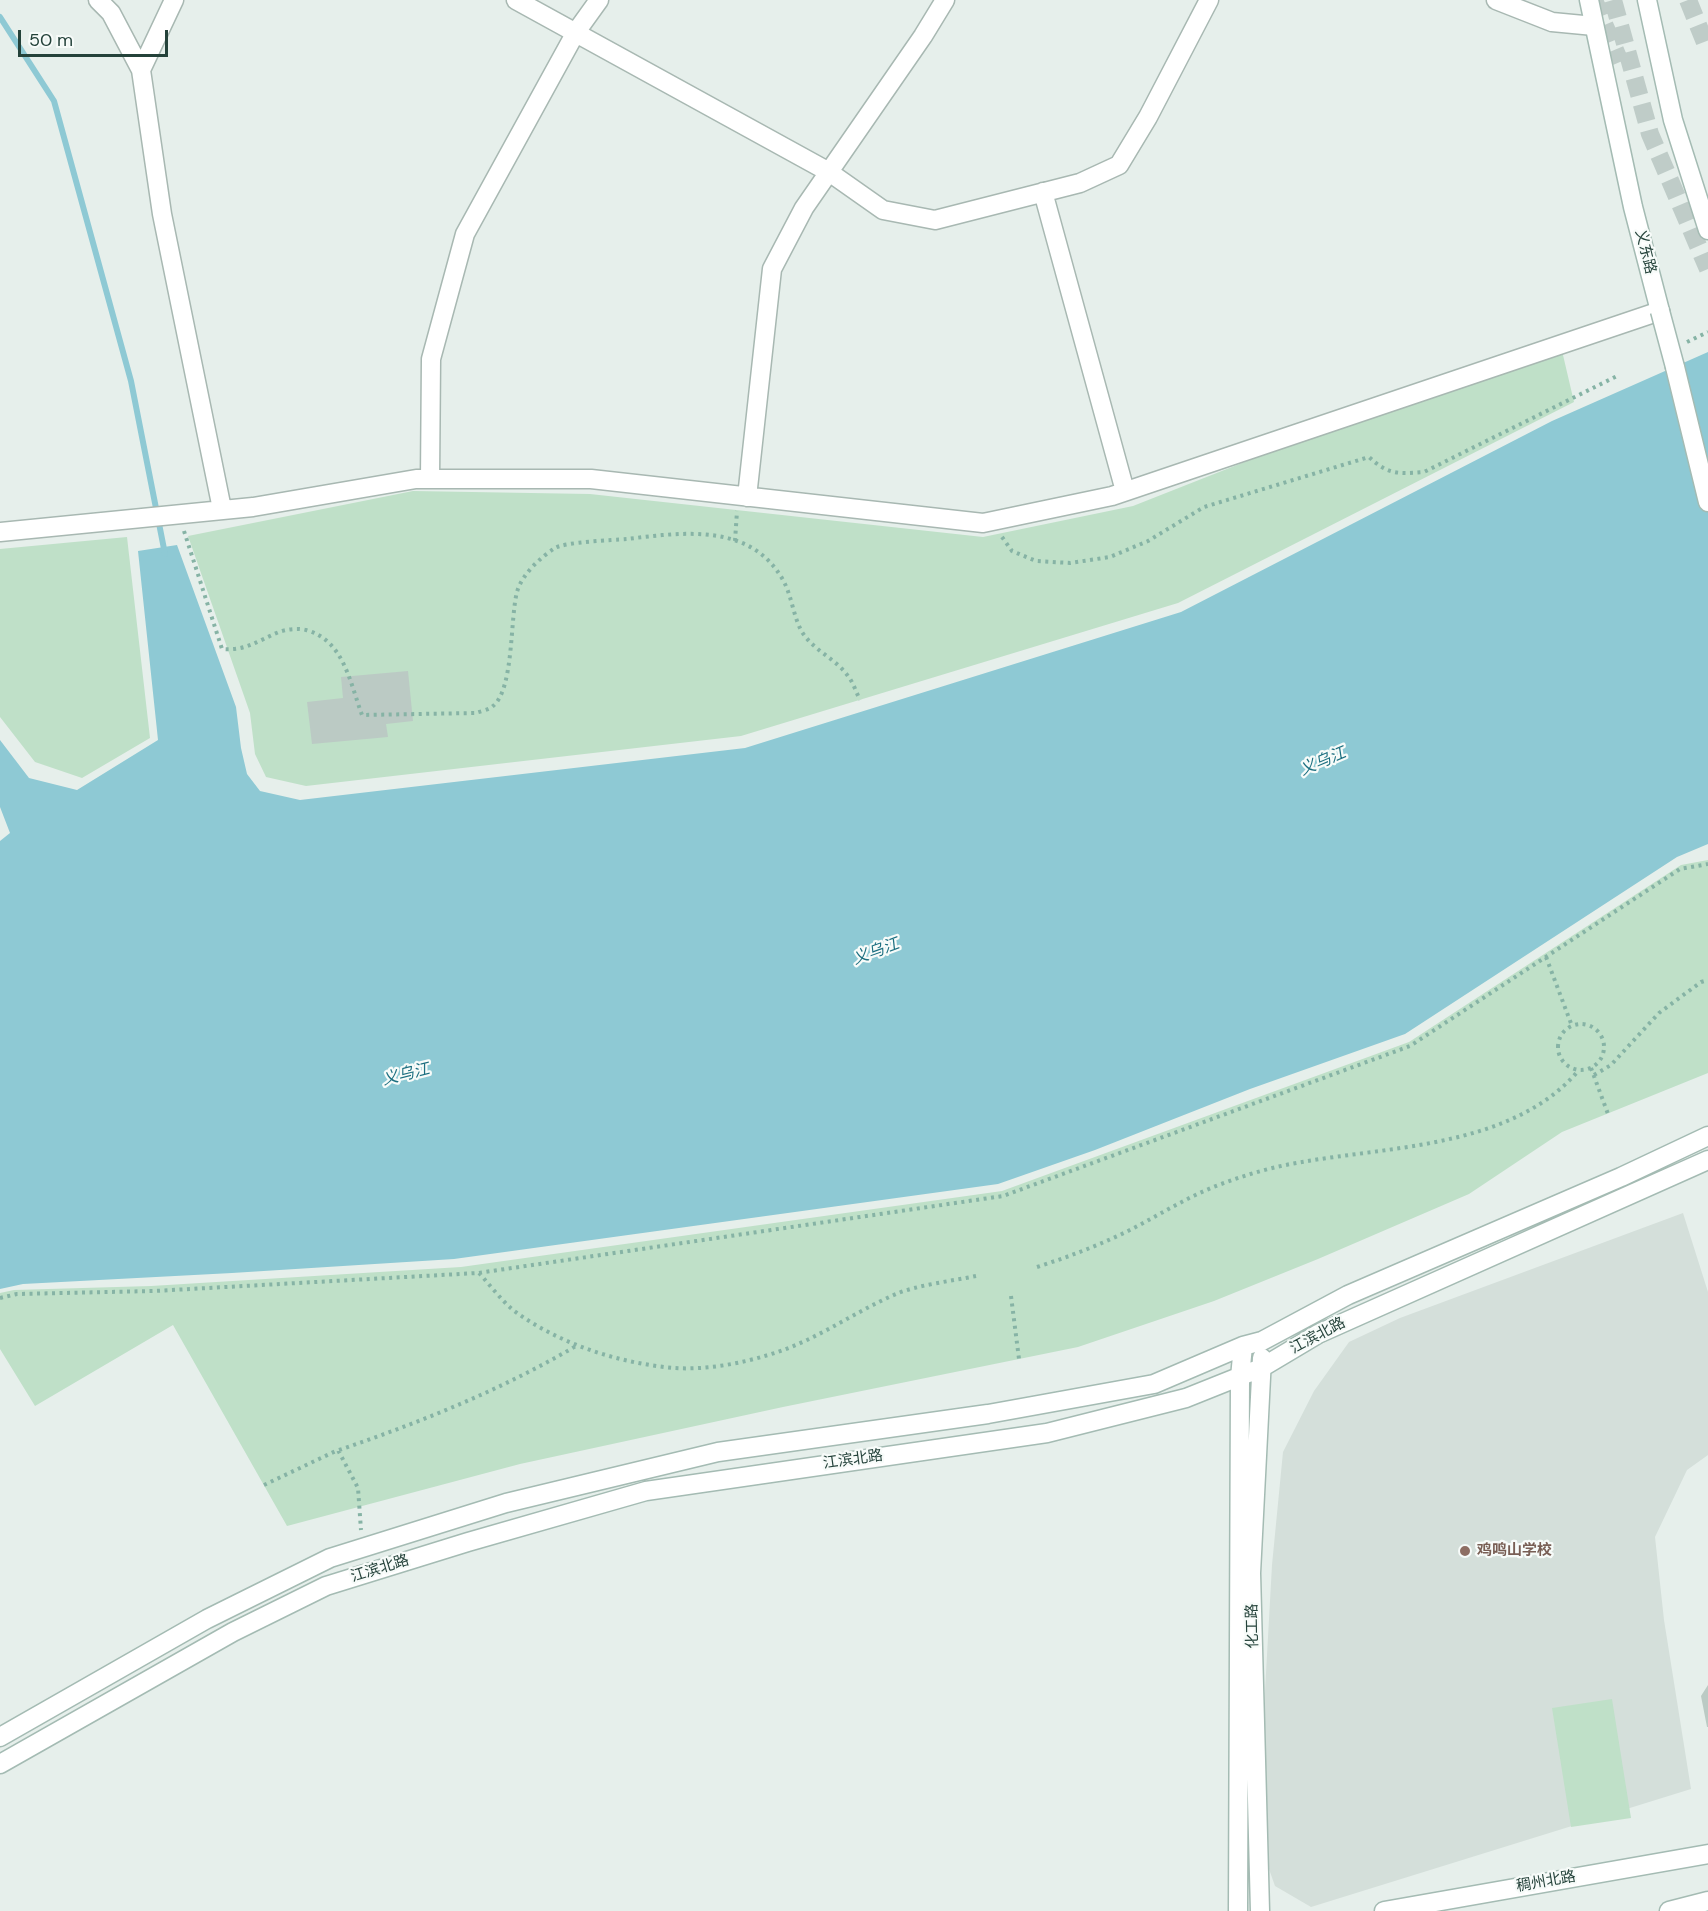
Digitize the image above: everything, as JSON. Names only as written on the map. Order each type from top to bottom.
[{"type":"street","points":[[98,0],[111,13],[141,70],[162,214],[222,509]]},
{"type":"street","points":[[141,70],[174,0]]},
{"type":"street","points":[[516,0],[829,172],[883,210],[935,220],[1080,183],[1119,165],[1148,117],[1209,0]]},
{"type":"street","points":[[430,479],[431,358],[465,234],[576,32],[599,0]]},
{"type":"street","points":[[747,497],[772,269],[804,208],[945,0]]},
{"type":"street","points":[[1496,0],[1552,22],[1594,26]]},
{"type":"street","name":"义东路","points":[[1589,0],[1633,207],[1708,502]]},
{"type":"street","points":[[1647,0],[1673,120],[1708,230]]},
{"type":"street","points":[[1043,192],[1125,491]]},
{"type":"street","points":[[0,532],[253,507],[416,479],[591,479],[983,523],[1112,496],[1660,311]]},
{"type":"street","name":"江滨北路","points":[[0,1737],[207,1619],[330,1558],[506,1503],[718,1452],[988,1414],[1154,1384],[1243,1346],[1262,1341],[1348,1295],[1621,1177],[1708,1136]]},
{"type":"street","name":"江滨北路","points":[[0,1764],[232,1632],[326,1586],[646,1491],[1047,1433],[1186,1398],[1261,1368],[1318,1334],[1708,1160]]},
{"type":"street","name":"化工路","points":[[1260,1911],[1251,1573],[1262,1341]]},
{"type":"street","name":"化工路","points":[[1238,1911],[1240,1377],[1243,1346]]},
{"type":"street","name":"稠州北路","points":[[1384,1911],[1708,1854]]},
{"type":"street","points":[[1669,1911],[1701,1905]]},
{"type":"path","points":[[1681,345],[1708,332]]},
{"type":"path","points":[[1000,534],[1012,551],[1036,561],[1070,563],[1110,557],[1148,541],[1204,507],[1369,457],[1380,468],[1396,474],[1424,472],[1619,375]]},
{"type":"path","points":[[174,514],[222,649],[238,650],[282,631],[300,628],[318,633],[336,649],[343,660],[362,715],[476,713],[492,707],[501,695],[507,674],[517,590],[529,570],[557,546],[665,534],[724,537],[749,545],[770,560],[785,582],[802,631],[816,648],[836,663],[848,676],[860,700]]},
{"type":"path","points":[[0,1298],[17,1294],[154,1291],[478,1273],[1003,1196],[1410,1046],[1680,869],[1708,864]]},
{"type":"path","points":[[1546,957],[1572,1026]]},
{"type":"path","points":[[1594,1075],[1611,1065],[1659,1013],[1701,982],[1708,980]]},
{"type":"path","points":[[1582,1024],[1590,1026],[1601,1036],[1604,1050],[1601,1058],[1591,1068],[1580,1070],[1570,1067],[1564,1063],[1557,1048],[1562,1034],[1572,1026],[1582,1024]]},
{"type":"path","points":[[1591,1068],[1608,1114]]},
{"type":"path","points":[[1037,1267],[1070,1257],[1100,1244],[1197,1193],[1228,1181],[1299,1162],[1399,1149],[1474,1133],[1538,1104],[1580,1070]]},
{"type":"path","points":[[478,1273],[512,1309],[545,1330],[577,1346],[629,1361],[675,1368],[717,1366],[769,1355],[814,1337],[866,1308],[899,1293],[976,1276]]},
{"type":"path","points":[[1011,1296],[1019,1359]]},
{"type":"path","points":[[264,1485],[339,1450],[460,1406],[577,1346]]},
{"type":"path","points":[[339,1450],[358,1488],[361,1548]]},
{"type":"shaded area","name":"鸡鸣山学校","points":[[1683,1213],[1708,1292],[1708,1455],[1687,1470],[1655,1537],[1664,1620],[1691,1789],[1311,1907],[1275,1886],[1257,1835],[1272,1565],[1283,1452],[1314,1391],[1349,1342],[1400,1318]]},
{"type":"green space","points":[[1559,338],[1574,402],[1178,603],[741,736],[306,786],[266,777],[255,754],[250,713],[188,536],[413,491],[590,494],[983,537],[1133,506]]},
{"type":"green space","points":[[127,537],[150,738],[82,778],[35,762],[0,717],[0,549]]},
{"type":"green space","points":[[1708,860],[1708,1073],[1562,1132],[1469,1194],[1214,1301],[1078,1347],[783,1407],[520,1464],[287,1526],[173,1325],[35,1406],[0,1349],[0,1293],[14,1290],[151,1286],[461,1267],[1002,1191],[1409,1042],[1681,865]]},
{"type":"green space","points":[[1612,1699],[1631,1818],[1571,1827],[1552,1708]]},
{"type":"water","name":"义乌江","points":[[1708,352],[1708,844],[1677,857],[1405,1034],[1250,1089],[1095,1150],[998,1184],[454,1259],[23,1284],[0,1289],[0,841],[10,833],[0,807],[0,740],[29,778],[77,790],[158,740],[138,551],[177,545],[236,707],[247,774],[260,791],[300,800],[745,748],[1181,612],[1552,421]]},
{"type":"building","points":[[408,671],[413,721],[386,724],[388,737],[312,744],[307,702],[343,698],[341,677]]},
{"type":"building","points":[[1708,1685],[1708,1727],[1707,1727],[1701,1696]]},
{"type":"waterway","points":[[0,17],[54,101],[131,381],[165,554]]},
{"type":"tunnel","points":[[1594,0],[1620,62]]},
{"type":"tunnel","points":[[1613,0],[1650,134],[1708,269]]},
{"type":"tunnel","points":[[1688,0],[1708,50]]},
{"type":"place","name":"鸡鸣山学校","points":[[1465,1551]]}]
